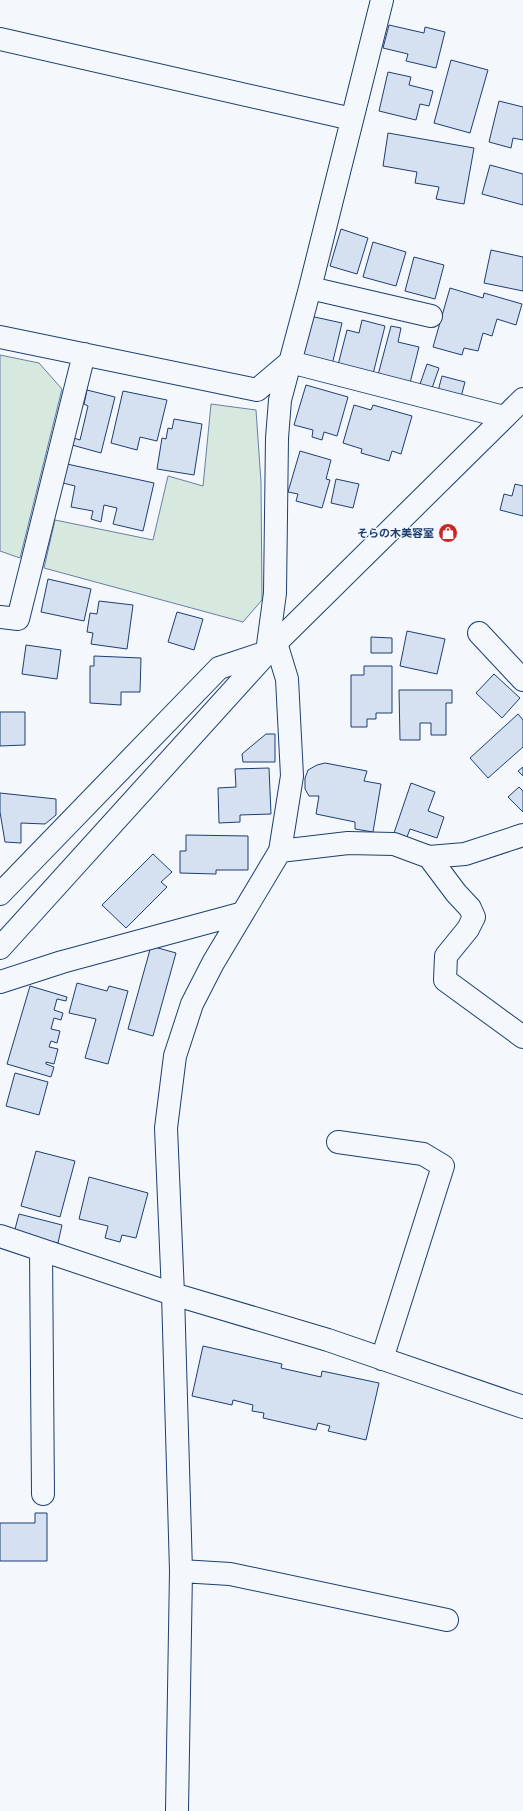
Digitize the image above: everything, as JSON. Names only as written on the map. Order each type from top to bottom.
[{"type":"street","points":[[177,1811],[181,1572],[173,1294],[166,1128],[174,1056],[192,1004],[214,963],[280,851],[292,776],[287,679],[272,648],[275,593],[280,400],[310,288],[382,0]]},
{"type":"street","points":[[0,39],[352,119]]},
{"type":"street","points":[[310,288],[431,316]]},
{"type":"street","points":[[0,337],[257,390],[290,362]]},
{"type":"street","points":[[0,617],[18,619],[84,354]]},
{"type":"street","points":[[290,362],[504,417]]},
{"type":"street","points":[[0,948],[272,648],[523,399]]},
{"type":"street","points":[[479,633],[523,680]]},
{"type":"street","points":[[1,889],[219,668],[272,648]]},
{"type":"street","points":[[280,851],[348,843],[394,844],[429,857],[466,854],[523,835]]},
{"type":"street","points":[[429,857],[456,893],[470,908],[474,917],[468,929],[446,956],[445,980],[523,1037]]},
{"type":"street","points":[[0,982],[62,962],[243,913]]},
{"type":"street","points":[[338,1142],[423,1154],[443,1166],[382,1359]]},
{"type":"street","points":[[0,1236],[173,1294],[328,1340],[523,1408]]},
{"type":"street","points":[[41,1251],[44,1494]]},
{"type":"street","points":[[181,1572],[230,1574],[448,1620]]},
{"type":"shaded area","points":[[0,355],[39,363],[62,389],[20,558],[0,551]]},
{"type":"shaded area","points":[[211,404],[256,410],[261,482],[262,600],[243,622],[44,568],[55,520],[153,540],[168,476],[203,486]]},
{"type":"building","points":[[389,25],[424,33],[425,27],[445,32],[436,68],[406,61],[408,54],[383,48]]},
{"type":"building","points":[[451,60],[488,70],[470,133],[434,123]]},
{"type":"building","points":[[388,72],[411,77],[409,85],[433,91],[429,106],[420,104],[416,120],[379,111]]},
{"type":"building","points":[[499,101],[523,107],[523,140],[513,138],[511,148],[489,142]]},
{"type":"building","points":[[388,133],[474,148],[464,204],[436,199],[439,187],[415,183],[417,172],[383,166]]},
{"type":"building","points":[[490,165],[523,174],[523,205],[482,194]]},
{"type":"building","points":[[341,229],[368,238],[357,274],[330,266]]},
{"type":"building","points":[[373,242],[406,252],[396,286],[363,277]]},
{"type":"building","points":[[491,250],[523,257],[523,291],[484,283]]},
{"type":"building","points":[[414,257],[444,265],[435,299],[405,291]]},
{"type":"building","points":[[450,288],[483,298],[484,293],[522,304],[516,325],[497,319],[492,336],[483,333],[478,351],[464,348],[462,355],[433,347]]},
{"type":"building","points":[[310,316],[342,323],[332,365],[304,360],[300,351]]},
{"type":"building","points":[[362,320],[385,326],[373,374],[338,365],[347,330],[359,333]]},
{"type":"building","points":[[391,326],[401,328],[398,342],[419,347],[410,383],[378,375]]},
{"type":"building","points":[[427,364],[439,368],[430,394],[418,390]]},
{"type":"building","points":[[442,376],[465,382],[461,397],[438,391]]},
{"type":"building","points":[[306,385],[348,397],[337,436],[324,432],[322,440],[312,437],[313,430],[294,425]]},
{"type":"building","points":[[87,390],[115,397],[101,453],[72,445],[74,438],[80,440],[88,406],[84,404]]},
{"type":"building","points":[[123,391],[167,400],[157,441],[140,437],[137,450],[111,443]]},
{"type":"building","points":[[354,405],[371,410],[373,405],[412,416],[401,454],[392,451],[389,461],[361,453],[362,449],[343,443]]},
{"type":"building","points":[[174,419],[202,424],[194,475],[157,469],[162,438],[166,439],[168,428],[172,429]]},
{"type":"building","points":[[300,451],[331,460],[326,479],[330,480],[322,508],[296,501],[298,494],[288,492]]},
{"type":"building","points":[[67,464],[154,483],[143,531],[113,524],[117,508],[104,505],[101,522],[91,519],[93,511],[71,507],[75,486],[63,483]]},
{"type":"building","points":[[336,479],[359,484],[353,508],[331,503]]},
{"type":"building","points":[[515,484],[523,486],[523,516],[500,510],[504,494],[512,496]]},
{"type":"building","points":[[48,579],[91,589],[84,621],[41,612]]},
{"type":"building","points":[[99,601],[133,605],[127,649],[91,644],[93,633],[87,632],[90,613],[97,614]]},
{"type":"building","points":[[177,612],[203,619],[194,650],[168,642]]},
{"type":"building","points":[[407,631],[445,639],[437,674],[400,666]]},
{"type":"building","points":[[371,637],[392,638],[392,653],[371,653]]},
{"type":"building","points":[[26,645],[61,650],[57,679],[22,674]]},
{"type":"building","points":[[94,656],[141,658],[140,692],[121,692],[121,705],[90,703],[90,666],[94,666]]},
{"type":"building","points":[[364,666],[392,666],[392,713],[376,713],[376,719],[367,719],[367,727],[351,727],[351,675],[364,675]]},
{"type":"building","points":[[494,674],[520,698],[502,718],[476,693]]},
{"type":"building","points":[[399,690],[452,690],[452,703],[446,703],[446,735],[431,735],[431,723],[420,723],[420,740],[400,740]]},
{"type":"building","points":[[0,712],[25,712],[25,745],[0,746]]},
{"type":"building","points":[[518,714],[523,720],[523,747],[488,778],[470,758]]},
{"type":"building","points":[[266,734],[275,734],[275,762],[243,762],[242,754]]},
{"type":"building","points":[[325,763],[367,771],[364,781],[381,784],[373,832],[355,829],[355,822],[316,814],[319,796],[309,796],[305,789],[305,778],[308,770]]},
{"type":"building","points":[[523,767],[523,776],[518,771]]},
{"type":"building","points":[[269,768],[271,814],[240,815],[240,822],[219,823],[218,788],[236,787],[235,769]]},
{"type":"building","points":[[411,783],[435,792],[428,811],[444,817],[437,838],[410,829],[407,837],[394,833]]},
{"type":"building","points":[[519,787],[523,791],[523,812],[508,797]]},
{"type":"building","points":[[0,793],[56,799],[56,815],[45,824],[21,823],[21,843],[5,842],[0,812]]},
{"type":"building","points":[[186,835],[248,836],[248,870],[216,870],[216,874],[180,873],[180,851],[186,851]]},
{"type":"building","points":[[153,854],[172,872],[161,882],[167,887],[126,928],[102,905]]},
{"type":"building","points":[[151,946],[176,953],[153,1036],[128,1029]]},
{"type":"building","points":[[77,983],[107,991],[109,986],[128,991],[108,1064],[85,1058],[96,1019],[69,1013]]},
{"type":"building","points":[[30,986],[67,997],[66,1001],[57,999],[54,1010],[63,1013],[61,1020],[54,1018],[51,1029],[60,1031],[57,1043],[51,1041],[49,1047],[58,1049],[54,1064],[46,1062],[46,1064],[54,1067],[51,1077],[7,1064]]},
{"type":"building","points":[[15,1073],[48,1082],[39,1115],[6,1106]]},
{"type":"building","points":[[36,1151],[75,1161],[60,1217],[21,1206]]},
{"type":"building","points":[[89,1177],[148,1193],[136,1238],[122,1235],[120,1242],[105,1238],[108,1226],[79,1219]]},
{"type":"building","points":[[19,1214],[62,1225],[58,1243],[14,1233]]},
{"type":"building","points":[[203,1346],[282,1364],[281,1368],[321,1377],[322,1371],[379,1383],[366,1440],[328,1431],[330,1426],[318,1423],[316,1430],[263,1418],[264,1413],[252,1411],[253,1405],[233,1400],[232,1405],[192,1396]]},
{"type":"building","points":[[35,1513],[47,1513],[47,1561],[0,1561],[0,1523],[35,1523]]},
{"type":"place","name":"そらの木美容室","points":[[448,533]]}]
